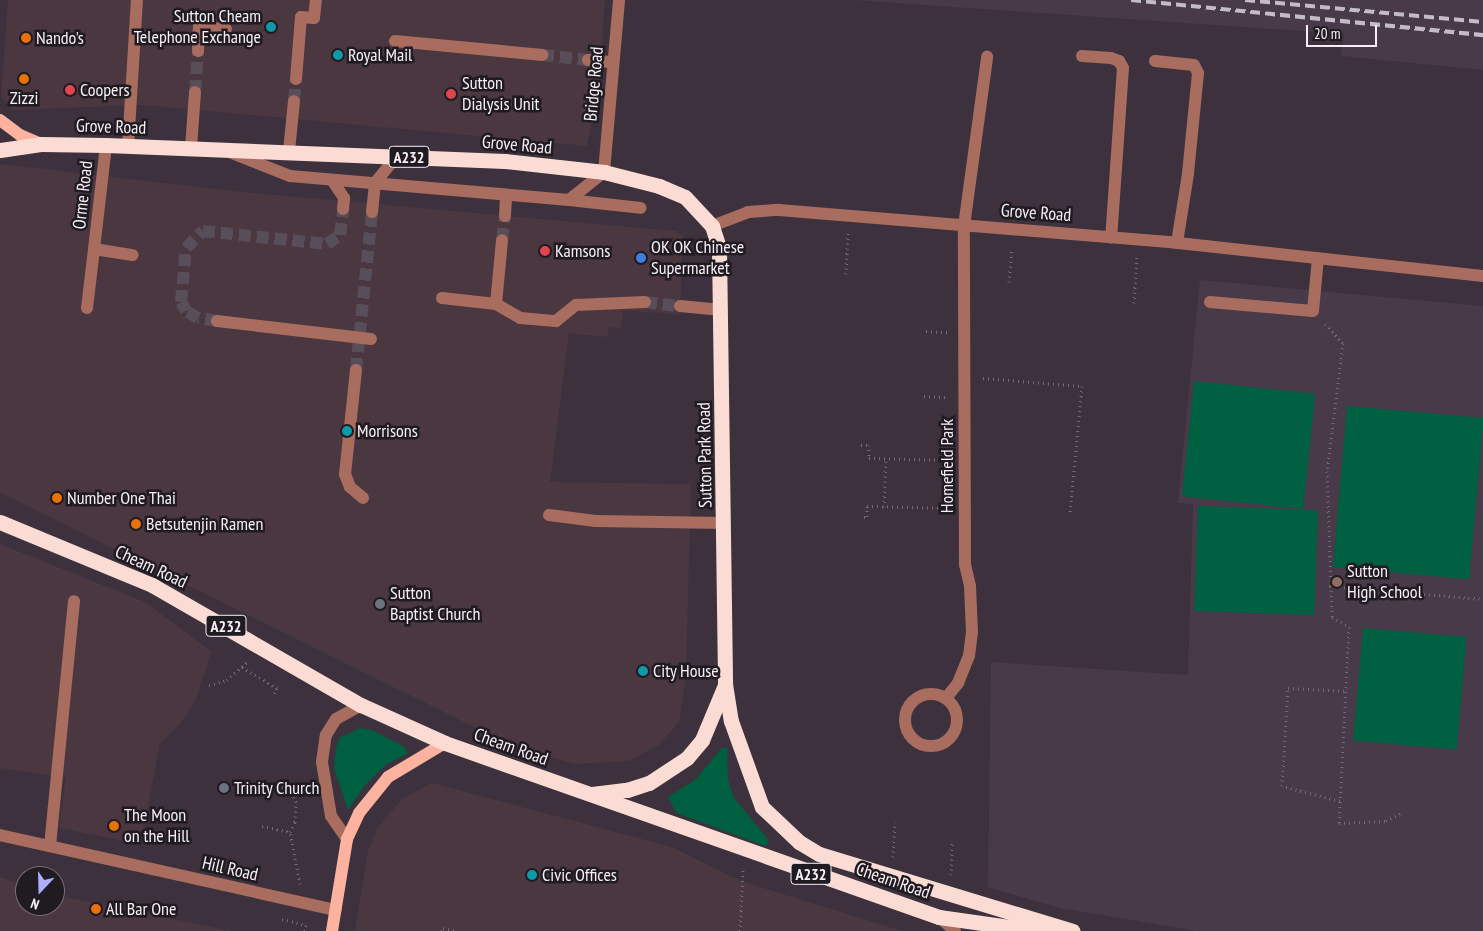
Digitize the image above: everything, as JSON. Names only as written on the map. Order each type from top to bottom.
[{"type":"highway","name":"Grove Road","points":[[0,150],[41,144],[106,145],[505,161],[604,172],[659,186],[685,197],[712,226]]},
{"type":"highway","name":"Sutton Park Road","points":[[712,226],[719,248],[722,310],[725,684],[731,721],[762,807],[799,842]]},
{"type":"highway","name":"Cheam Road","points":[[0,522],[152,585],[260,645],[361,705],[446,743],[588,795],[939,917],[1039,931]]},
{"type":"highway","name":"Sutton Park Road","points":[[588,795],[627,790],[649,783],[687,758],[702,740],[725,684]]},
{"type":"highway","name":"Cheam Road","points":[[799,842],[819,854],[891,878],[1073,931]]},
{"type":"main road","points":[[0,120],[20,135],[41,144]]},
{"type":"main road","points":[[332,931],[347,839],[359,813],[388,777],[446,743]]},
{"type":"street","points":[[128,146],[137,0]]},
{"type":"street","points":[[296,79],[302,17],[314,18],[316,0]]},
{"type":"street","name":"Bridge Road","points":[[604,172],[619,0]]},
{"type":"street","points":[[198,51],[199,27],[226,29]]},
{"type":"street","points":[[395,41],[542,55]]},
{"type":"street","points":[[1082,56],[1111,58],[1119,61],[1123,68],[1111,238]]},
{"type":"street","name":"Homefield Park","points":[[946,698],[962,674],[972,634],[970,586],[965,565],[964,226],[987,57]]},
{"type":"street","points":[[588,60],[614,62]]},
{"type":"street","points":[[1155,61],[1194,65],[1198,73],[1188,174],[1177,243]]},
{"type":"street","points":[[191,148],[195,92]]},
{"type":"street","points":[[289,151],[294,101]]},
{"type":"street","name":"Orme Road","points":[[87,308],[106,145]]},
{"type":"street","name":"Grove Road","points":[[222,149],[290,176],[641,208]]},
{"type":"street","points":[[372,212],[375,183],[397,156]]},
{"type":"street","points":[[569,200],[604,172]]},
{"type":"street","points":[[332,180],[344,198],[343,209]]},
{"type":"street","points":[[505,216],[506,195]]},
{"type":"street","name":"Grove Road","points":[[712,226],[748,212],[779,210],[1177,243],[1483,276]]},
{"type":"street","points":[[496,304],[502,240]]},
{"type":"street","name":"Orme Road","points":[[94,250],[134,255]]},
{"type":"street","points":[[1210,302],[1313,311],[1318,258]]},
{"type":"street","points":[[442,298],[496,304],[520,318],[556,322],[576,305],[645,302]]},
{"type":"street","points":[[680,306],[722,310]]},
{"type":"street","points":[[217,321],[371,339]]},
{"type":"street","points":[[356,370],[345,474],[350,487],[363,498]]},
{"type":"street","points":[[549,515],[596,521],[724,523]]},
{"type":"street","points":[[50,846],[74,601]]},
{"type":"street","points":[[923,694],[946,698],[955,710],[957,719],[952,736],[940,745],[931,746],[915,741],[904,723],[909,704],[923,694]]},
{"type":"street","points":[[347,839],[331,816],[325,791],[322,762],[326,735],[336,719],[361,705]]},
{"type":"street","name":"Hill Road","points":[[0,835],[336,910]]},
{"type":"street","points":[[939,917],[955,931]]},
{"type":"path","points":[[846,274],[849,216]]},
{"type":"path","points":[[1010,282],[1014,230]]},
{"type":"path","points":[[1134,303],[1138,240]]},
{"type":"path","points":[[1313,311],[1344,343],[1327,472],[1329,586],[1332,617],[1349,627],[1339,823],[1386,821],[1403,812]]},
{"type":"path","points":[[964,376],[1082,386],[1070,514]]},
{"type":"path","points":[[861,445],[869,445],[869,458],[965,460]]},
{"type":"path","points":[[884,507],[886,458]]},
{"type":"path","points":[[864,517],[867,517],[867,506],[953,508],[964,504]]},
{"type":"path","points":[[1329,586],[1483,599]]},
{"type":"path","points":[[209,684],[227,680],[242,667],[260,645]]},
{"type":"path","points":[[242,667],[276,688],[274,694]]},
{"type":"path","points":[[1340,801],[1282,786],[1282,776],[1288,688],[1347,690]]},
{"type":"path","points":[[272,785],[310,794],[325,791]]},
{"type":"path","points":[[289,788],[296,802],[295,822],[290,832],[298,862],[298,878],[309,905]]},
{"type":"path","points":[[891,878],[895,822]]},
{"type":"path","points":[[262,826],[290,832]]},
{"type":"path","points":[[950,895],[952,844]]},
{"type":"path","points":[[740,931],[741,881],[747,851]]},
{"type":"path","points":[[442,931],[443,928],[456,931]]},
{"type":"shaded area","points":[[8,0],[605,0],[598,94],[587,146],[143,105],[12,110],[1,97]]},
{"type":"shaded area","points":[[854,0],[1483,0],[1483,70],[1341,56],[1344,34]]},
{"type":"shaded area","points":[[0,164],[242,192],[676,231],[683,236],[680,315],[623,310],[621,328],[609,327],[607,337],[569,333],[550,482],[691,484],[686,676],[679,722],[659,745],[629,761],[576,764],[553,758],[476,728],[0,492]]},
{"type":"shaded area","name":"Sutton High School","points":[[1200,280],[1483,306],[1483,931],[1197,931],[1060,908],[988,887],[991,662],[1188,675],[1193,504],[1178,503]]},
{"type":"shaded area","points":[[0,544],[145,602],[212,652],[195,701],[180,724],[160,744],[141,844],[59,828],[66,778],[0,768]]},
{"type":"shaded area","points":[[432,783],[672,847],[741,881],[902,931],[355,931],[368,851],[378,827],[403,798]]},
{"type":"shaded area","points":[[0,877],[15,882],[15,916],[65,916],[65,897],[232,931],[0,931]]},
{"type":"green space","points":[[1194,381],[1315,394],[1303,509],[1182,496]]},
{"type":"green space","points":[[1347,406],[1483,418],[1469,579],[1333,567]]},
{"type":"green space","points":[[1198,506],[1318,510],[1314,615],[1194,611]]},
{"type":"green space","points":[[1363,628],[1467,637],[1457,750],[1353,741]]},
{"type":"green space","points":[[360,728],[372,730],[405,747],[408,753],[387,764],[365,785],[348,810],[334,768],[336,748],[339,738]]},
{"type":"green space","points":[[722,748],[727,748],[728,779],[734,798],[767,838],[769,842],[765,846],[676,813],[668,797],[695,780]]},
{"type":"tunnel","points":[[195,92],[198,51]]},
{"type":"tunnel","points":[[542,55],[588,60]]},
{"type":"tunnel","points":[[294,101],[296,79]]},
{"type":"tunnel","points":[[217,321],[198,318],[186,311],[181,302],[186,248],[203,231],[327,244],[340,235],[343,209]]},
{"type":"tunnel","points":[[356,370],[372,212]]},
{"type":"tunnel","points":[[502,240],[505,216]]},
{"type":"tunnel","points":[[645,302],[680,306]]},
{"type":"railway","points":[[1131,0],[1483,35]]},
{"type":"railway","points":[[1245,0],[1483,22]]},
{"type":"place","name":"Sutton Cheam Telephone Exchange","points":[[271,27]]},
{"type":"place","name":"Nando's","points":[[26,38]]},
{"type":"place","name":"Royal Mail","points":[[338,55]]},
{"type":"place","name":"Zizzi","points":[[24,79]]},
{"type":"place","name":"Coopers","points":[[70,90]]},
{"type":"place","name":"Sutton Dialysis Unit","points":[[451,94]]},
{"type":"place","name":"Kamsons","points":[[545,251]]},
{"type":"place","name":"OK OK Chinese Supermarket","points":[[641,258]]},
{"type":"place","name":"Morrisons","points":[[347,431]]},
{"type":"place","name":"Number One Thai","points":[[57,498]]},
{"type":"place","name":"Betsutenjin Ramen","points":[[136,524]]},
{"type":"place","name":"Sutton High School","points":[[1337,582]]},
{"type":"place","name":"Sutton Baptist Church","points":[[380,604]]},
{"type":"place","name":"City House","points":[[643,671]]},
{"type":"place","name":"Trinity Church","points":[[224,788]]},
{"type":"place","name":"The Moon on the Hill","points":[[114,826]]},
{"type":"place","name":"Civic Offices","points":[[532,875]]},
{"type":"place","name":"All Bar One","points":[[96,909]]}]
